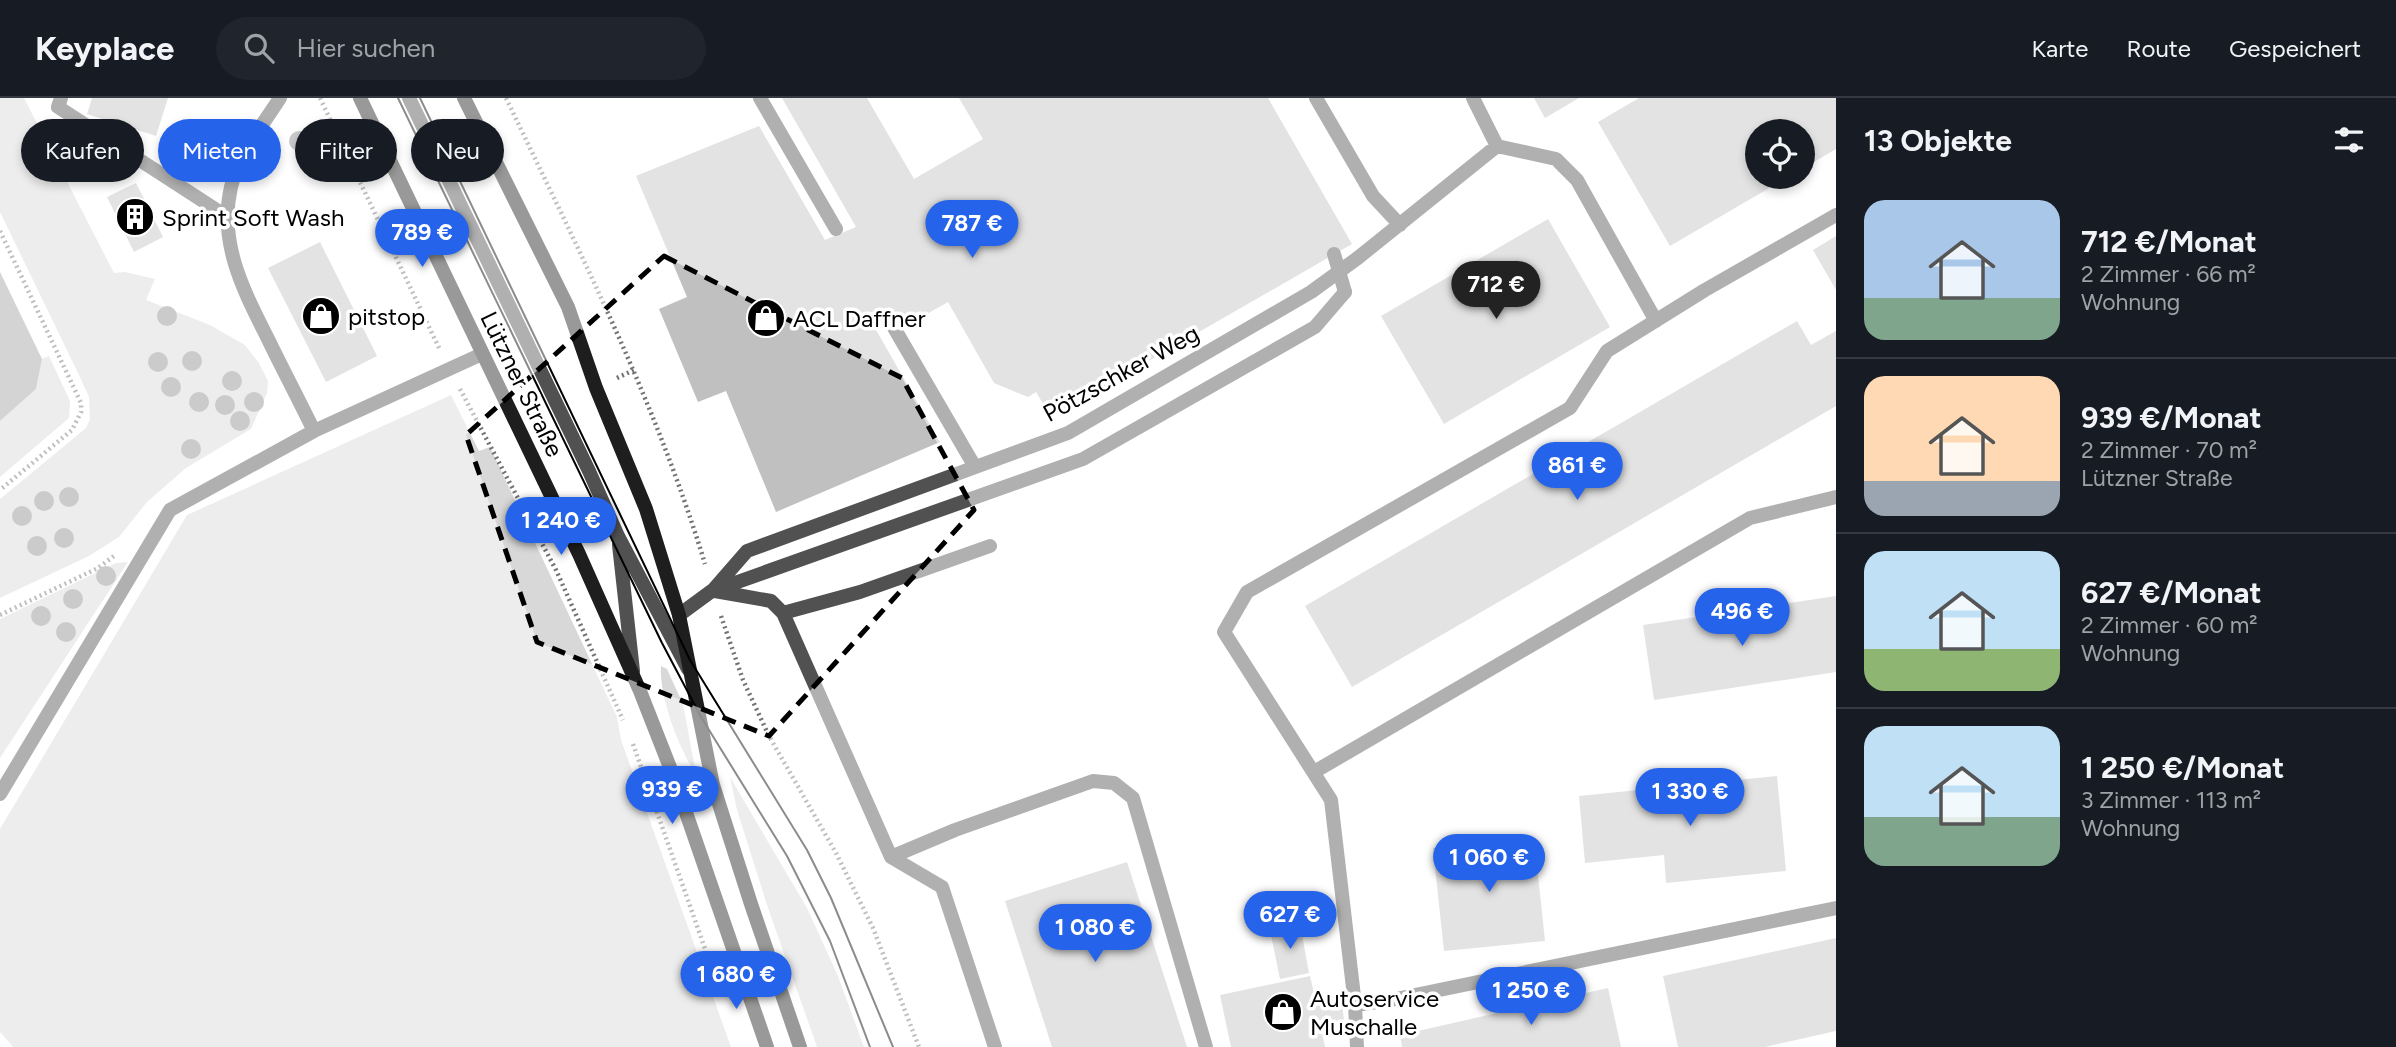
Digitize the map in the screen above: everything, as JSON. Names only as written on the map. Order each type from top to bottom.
[{"type":"main road","name":"Lützner Straße","points":[[360,98],[579,554],[634,677],[673,775],[767,1047]]},
{"type":"main road","points":[[464,98],[568,307],[596,388],[646,509],[679,615],[713,785],[800,1047]]},
{"type":"lane","points":[[61,98],[58,107],[226,216]]},
{"type":"lane","points":[[280,98],[245,153],[232,184],[226,216],[230,248],[240,281],[314,430]]},
{"type":"lane","points":[[409,98],[618,536],[693,680]]},
{"type":"lane","points":[[760,98],[836,229]]},
{"type":"lane","points":[[1316,98],[1373,196],[1400,225]]},
{"type":"lane","points":[[1473,98],[1497,146],[1556,159],[1577,180],[1656,321]]},
{"type":"lane","name":"Pötzschker Weg","points":[[679,615],[713,590],[747,551],[1068,433],[1311,292],[1400,225],[1497,146]]},
{"type":"lane","points":[[1357,1047],[1355,1005],[1331,800],[1224,632],[1247,592],[1570,408],[1607,351],[1704,290],[1836,215]]},
{"type":"lane","points":[[713,590],[1083,459],[1315,327],[1345,292],[1334,254]]},
{"type":"lane","points":[[893,326],[975,467]]},
{"type":"lane","points":[[0,794],[170,510],[314,430],[482,354]]},
{"type":"lane","points":[[1314,772],[1750,518],[1836,497]]},
{"type":"lane","points":[[618,536],[634,677]]},
{"type":"lane","points":[[783,613],[860,592],[990,546]]},
{"type":"lane","points":[[713,590],[771,601],[783,613],[891,857],[942,887],[995,1047]]},
{"type":"lane","points":[[891,857],[1093,781],[1114,783],[1133,798],[1206,1047]]},
{"type":"lane","points":[[1355,1005],[1386,1001],[1836,908]]},
{"type":"path","points":[[320,98],[450,370],[556,570],[628,730]]},
{"type":"path","points":[[506,98],[635,370],[677,478],[747,689],[784,764],[855,891],[890,968],[919,1047]]},
{"type":"path","points":[[0,231],[81,403],[81,412],[72,430],[0,490]]},
{"type":"path","points":[[615,379],[635,370]]},
{"type":"path","points":[[632,743],[718,987]]},
{"type":"highlighted area","points":[[664,256],[902,378],[974,510],[769,736],[537,642],[466,435]]},
{"type":"shaded area","points":[[0,98],[24,98],[35,119],[21,119],[21,182],[67,182],[114,273],[125,272],[155,279],[146,300],[210,325],[245,345],[259,363],[268,381],[267,393],[251,429],[186,468],[147,502],[119,537],[89,556],[0,598],[0,499],[86,428],[90,419],[89,397],[0,212]]},
{"type":"shaded area","points":[[0,272],[42,359],[36,389],[0,421]]},
{"type":"shaded area","points":[[49,356],[70,401],[69,418],[0,477],[0,421],[36,389],[42,359]]},
{"type":"shaded area","points":[[451,395],[479,451],[490,447],[617,717],[621,740],[731,1047],[13,1047],[0,1032],[0,829],[187,515]]},
{"type":"shaded area","points":[[128,562],[0,758],[0,619],[116,563]]},
{"type":"shaded area","points":[[661,666],[667,669],[683,704],[696,774],[671,722],[663,692]]},
{"type":"shaded area","points":[[730,777],[807,908],[838,976],[864,1047],[817,1047],[767,905],[737,810]]},
{"type":"building","points":[[92,98],[168,98],[161,119],[158,119],[156,136],[144,132],[144,119],[103,119],[87,114]]},
{"type":"building","points":[[782,98],[867,98],[914,179],[983,139],[959,98],[1268,98],[1352,244],[1051,417],[1036,392],[1028,397],[994,383],[948,302],[911,323],[906,315],[875,328],[940,442],[776,512],[726,391],[698,402],[659,309],[687,297],[636,176],[759,126],[825,240],[856,227]]},
{"type":"building","points":[[1534,98],[1579,98],[1545,118]]},
{"type":"building","points":[[1639,98],[1836,98],[1836,149],[1815,161],[1815,119],[1745,119],[1745,189],[1767,189],[1670,246],[1598,122]]},
{"type":"building","name":"Sprint Soft Wash","points":[[136,183],[163,237],[134,252],[107,197]]},
{"type":"building","points":[[1548,219],[1610,327],[1444,424],[1381,316]]},
{"type":"building","points":[[1836,236],[1836,290],[1813,250]]},
{"type":"building","points":[[320,242],[377,356],[326,382],[268,268]]},
{"type":"building","points":[[1797,321],[1811,345],[1836,331],[1836,406],[1352,687],[1305,606]]},
{"type":"building","points":[[1836,596],[1836,672],[1654,700],[1643,625]]},
{"type":"building","points":[[1777,776],[1786,871],[1666,883],[1664,855],[1585,863],[1579,796]]},
{"type":"building","points":[[1534,837],[1545,941],[1444,951],[1433,848]]},
{"type":"building","points":[[1127,862],[1187,1047],[1052,1047],[1005,901]]},
{"type":"building","points":[[1300,924],[1309,973],[1280,979],[1270,930]]},
{"type":"building","points":[[1836,938],[1836,1031],[1765,1047],[1678,1047],[1663,976]]},
{"type":"building","name":"Autoservice Muschalle","points":[[1310,976],[1315,998],[1342,1001],[1344,1022],[1321,1027],[1325,1047],[1231,1047],[1220,995]]},
{"type":"building","points":[[1608,988],[1621,1047],[1402,1047],[1400,1035]]},
{"type":"tram line","points":[[398,98],[662,643],[701,717],[787,856],[830,941],[870,1047]]},
{"type":"tram line","points":[[420,98],[690,660],[807,850],[831,898],[893,1047]]},
{"type":"place","name":"Sprint Soft Wash","points":[[135,217]]},
{"type":"place","name":"pitstop","points":[[321,316]]},
{"type":"place","name":"ACL Daffner","points":[[766,318]]},
{"type":"place","name":"Autoservice Muschalle","points":[[1283,1012]]}]
